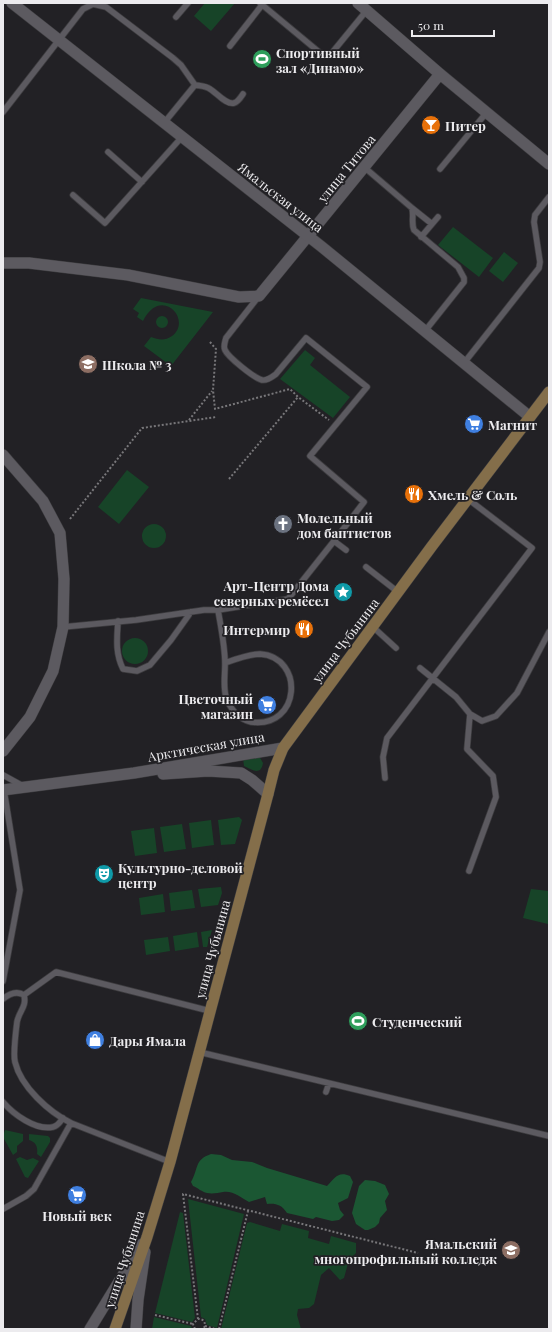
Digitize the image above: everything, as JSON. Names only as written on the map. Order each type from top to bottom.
[{"type":"main road","name":"улица Чубынина","points":[[115,1329],[147,1237],[170,1162],[274,770],[284,748],[398,592],[549,392]]},
{"type":"street","name":"Ямальская улица","points":[[16,4],[58,40],[181,138],[308,236],[530,417]]},
{"type":"street","points":[[363,7],[440,74],[549,164]]},
{"type":"street","name":"улица Титова","points":[[259,296],[440,74]]},
{"type":"street","points":[[3,263],[29,263],[128,275],[239,297],[259,296]]},
{"type":"street","points":[[3,455],[43,501],[60,533],[64,579],[64,627],[53,671],[30,717],[3,751]]},
{"type":"street","name":"Арктическая улица","points":[[3,789],[134,773],[284,748]]},
{"type":"street","name":"Арктическая улица","points":[[134,773],[165,774],[208,771],[241,773],[252,780],[268,794]]},
{"type":"street","points":[[90,1329],[147,1237]]},
{"type":"street","points":[[136,1329],[138,1300],[147,1237]]},
{"type":"lane","points":[[176,17],[188,3]]},
{"type":"lane","points":[[3,112],[58,40],[83,10],[93,4],[106,7],[173,58],[181,65],[195,85],[209,88],[233,104],[243,94]]},
{"type":"lane","points":[[230,46],[261,4],[319,52],[331,54],[363,7]]},
{"type":"lane","points":[[164,124],[195,85]]},
{"type":"lane","points":[[440,169],[487,112]]},
{"type":"lane","points":[[73,195],[105,223],[181,138]]},
{"type":"lane","points":[[108,152],[142,182]]},
{"type":"lane","points":[[364,167],[432,224]]},
{"type":"lane","points":[[464,363],[539,268],[540,262],[534,222],[535,215],[549,197]]},
{"type":"lane","points":[[412,208],[412,225],[414,230],[458,267],[464,278],[464,282],[425,331]]},
{"type":"lane","points":[[422,237],[438,217]]},
{"type":"lane","points":[[64,627],[204,610],[218,610],[288,599],[364,502],[310,456],[367,387],[306,338],[276,374],[263,380],[255,377],[225,351],[224,344],[226,338],[259,296]]},
{"type":"lane","points":[[385,778],[383,757],[387,738],[532,548],[468,499]]},
{"type":"lane","points":[[334,541],[346,550]]},
{"type":"lane","points":[[366,567],[398,592]]},
{"type":"lane","points":[[218,610],[225,663],[224,686],[226,698],[231,707],[239,716],[248,722],[261,723],[280,715],[287,706],[292,694],[290,676],[283,665],[276,659],[260,654],[242,657],[225,663]]},
{"type":"lane","points":[[118,621],[117,650],[120,662],[123,669],[137,671],[150,665],[191,612]]},
{"type":"lane","points":[[372,627],[396,648]]},
{"type":"lane","points":[[420,668],[456,697],[470,714],[482,720],[496,716],[517,693],[549,632]]},
{"type":"lane","points":[[469,871],[496,797],[493,776],[467,749],[470,714]]},
{"type":"lane","points":[[3,775],[23,786]]},
{"type":"lane","points":[[3,789],[20,890],[3,981]]},
{"type":"lane","points":[[24,996],[56,972],[210,1011]]},
{"type":"lane","points":[[3,999],[8,995],[17,993],[24,996]]},
{"type":"lane","points":[[24,996],[25,1005],[17,1024],[15,1061],[24,1083],[42,1102],[62,1118],[170,1162]]},
{"type":"lane","points":[[199,1052],[549,1136]]},
{"type":"lane","points":[[326,1092],[329,1083]]},
{"type":"lane","points":[[3,1102],[10,1110],[23,1120],[43,1126],[53,1127],[58,1124],[62,1118]]},
{"type":"lane","points":[[3,1209],[26,1196],[34,1189],[71,1122]]},
{"type":"path","points":[[210,342],[216,349],[213,390],[215,409],[290,389],[298,397],[332,422]]},
{"type":"path","points":[[188,421],[213,390]]},
{"type":"path","points":[[229,479],[298,397]]},
{"type":"path","points":[[70,519],[142,428],[216,417]]},
{"type":"path","points":[[198,1319],[183,1194],[418,1253]]},
{"type":"path","points":[[219,1329],[248,1211]]},
{"type":"path","points":[[155,1315],[193,1324]]},
{"type":"path","points":[[193,1324],[198,1319]]},
{"type":"path","points":[[198,1319],[202,1320],[205,1326],[216,1329]]},
{"type":"path","points":[[193,1324],[195,1329]]},
{"type":"green space","points":[[205,3],[235,3],[211,31],[194,16]]},
{"type":"green space","points":[[453,227],[493,258],[479,277],[438,245]]},
{"type":"green space","points":[[504,252],[518,263],[503,282],[489,271]]},
{"type":"green space","points":[[141,298],[213,312],[171,366],[144,346],[151,337],[162,340],[172,336],[178,329],[179,322],[177,315],[172,309],[166,306],[158,306],[150,311],[143,321],[137,317],[139,313],[133,309]]},
{"type":"green space","points":[[160,316],[164,316],[168,322],[164,328],[160,328],[156,324],[156,320]]},
{"type":"green space","points":[[305,350],[315,358],[310,365],[350,397],[333,418],[280,379]]},
{"type":"green space","points":[[127,470],[149,487],[119,524],[98,507]]},
{"type":"green space","points":[[154,524],[162,528],[166,536],[162,544],[154,548],[146,544],[142,536],[146,528]]},
{"type":"green space","points":[[135,638],[144,642],[148,651],[144,660],[135,664],[126,660],[122,651],[126,642]]},
{"type":"green space","points":[[259,756],[263,763],[260,770],[256,771],[244,766],[243,758]]},
{"type":"green space","points":[[239,817],[242,820],[235,844],[221,845],[218,820]]},
{"type":"green space","points":[[211,820],[214,845],[192,848],[189,823]]},
{"type":"green space","points":[[182,824],[186,849],[164,852],[160,827]]},
{"type":"green space","points":[[154,828],[157,853],[135,856],[131,831]]},
{"type":"green space","points":[[221,887],[222,893],[218,905],[201,907],[198,889]]},
{"type":"green space","points":[[531,889],[549,891],[548,924],[523,918]]},
{"type":"green space","points":[[192,890],[195,908],[171,911],[169,893]]},
{"type":"green space","points":[[163,894],[165,912],[141,915],[139,898]]},
{"type":"green space","points":[[212,930],[207,947],[203,947],[201,932]]},
{"type":"green space","points":[[197,932],[199,947],[175,951],[173,936]]},
{"type":"green space","points":[[168,937],[170,951],[146,955],[144,940]]},
{"type":"green space","points":[[5,1130],[23,1134],[23,1141],[17,1146],[17,1152],[13,1155],[3,1137]]},
{"type":"green space","points":[[29,1134],[48,1136],[50,1138],[50,1142],[41,1157],[37,1154],[37,1147],[35,1143],[29,1140]]},
{"type":"green space","points":[[211,1154],[221,1155],[232,1160],[252,1162],[327,1186],[337,1176],[342,1174],[350,1176],[353,1182],[348,1198],[338,1203],[340,1210],[344,1215],[339,1220],[332,1221],[316,1217],[313,1219],[287,1213],[278,1205],[267,1204],[265,1197],[249,1202],[230,1192],[203,1192],[193,1186],[191,1182],[199,1162]]},
{"type":"green space","points":[[20,1157],[27,1160],[33,1158],[39,1161],[28,1178],[25,1177],[16,1159]]},
{"type":"green space","points":[[365,1180],[375,1181],[385,1185],[389,1194],[385,1201],[387,1210],[380,1218],[379,1223],[375,1227],[368,1230],[365,1230],[356,1224],[352,1213],[359,1186]]},
{"type":"green space","points":[[188,1199],[244,1214],[217,1328],[207,1325],[205,1319],[201,1317]]},
{"type":"green space","points":[[180,1212],[183,1213],[195,1318],[192,1322],[155,1313]]},
{"type":"green space","points":[[250,1222],[280,1231],[282,1224],[309,1231],[308,1238],[329,1244],[331,1236],[356,1243],[356,1253],[349,1260],[344,1278],[340,1280],[329,1268],[321,1275],[314,1304],[309,1308],[298,1309],[297,1315],[301,1329],[221,1329],[247,1223]]},
{"type":"green space","points":[[154,1317],[191,1326],[192,1329],[152,1329]]},
{"type":"place","name":"Спортивный зал «Динамо»","points":[[262,59]]},
{"type":"place","name":"Питер","points":[[431,125]]},
{"type":"place","name":"Школа № 3","points":[[88,364]]},
{"type":"place","name":"Магнит","points":[[474,424]]},
{"type":"place","name":"Хмель & Соль","points":[[414,494]]},
{"type":"place","name":"Молельный дом баптистов","points":[[283,524]]},
{"type":"place","name":"Арт-Центр Дома северных ремёсел","points":[[343,592]]},
{"type":"place","name":"Интермир","points":[[304,629]]},
{"type":"place","name":"Цветочный магазин","points":[[267,705]]},
{"type":"place","name":"Культурно-деловой центр","points":[[104,874]]},
{"type":"place","name":"Студенческий","points":[[358,1021]]},
{"type":"place","name":"Дары Ямала","points":[[95,1040]]},
{"type":"place","name":"Новый век","points":[[77,1195]]},
{"type":"place","name":"Ямальский многопрофильный колледж","points":[[511,1250]]}]
